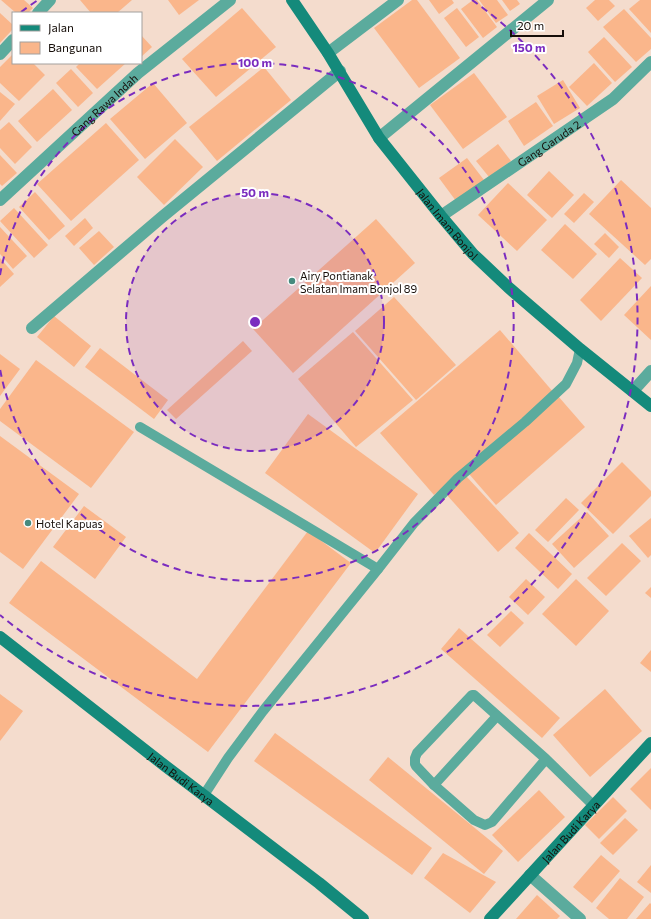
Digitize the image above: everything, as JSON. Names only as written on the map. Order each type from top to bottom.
[{"type":"street","points":[[39,12],[50,0]]},
{"type":"street","name":"Gang Rawa Indah","points":[[0,200],[138,73],[230,0]]},
{"type":"street","name":"Jalan Imam Bonjol","points":[[292,0],[340,71],[379,138],[473,254],[580,350],[651,406]]},
{"type":"street","points":[[328,53],[398,0]]},
{"type":"street","points":[[379,138],[548,0]]},
{"type":"street","points":[[0,54],[12,41]]},
{"type":"street","name":"Gang Garuda 2","points":[[441,216],[613,100],[651,62]]},
{"type":"street","points":[[32,328],[162,217],[340,71]]},
{"type":"street","points":[[632,391],[651,371]]},
{"type":"street","name":"Jalan Budi Karya","points":[[0,637],[363,919]]},
{"type":"street","name":"Jalan Budi Karya","points":[[490,919],[651,743]]},
{"type":"street","points":[[530,875],[580,919]]},
{"type":"lane","points":[[204,795],[228,758],[263,711],[414,523],[458,478],[525,422],[566,384],[577,363],[580,350]]},
{"type":"lane","points":[[140,427],[378,569]]},
{"type":"lane","points":[[546,759],[492,822],[487,824],[482,824],[474,820],[434,785],[414,764],[414,758],[417,753],[472,695],[474,695],[546,759],[593,805]]},
{"type":"lane","points":[[434,785],[498,716]]},
{"type":"building","points":[[1,0],[24,0],[33,8],[29,12],[15,12]]},
{"type":"building","points":[[80,0],[132,0],[118,12],[90,12]]},
{"type":"building","points":[[168,0],[199,0],[179,15]]},
{"type":"building","points":[[412,0],[417,0],[460,58],[419,88],[374,28]]},
{"type":"building","points":[[429,0],[452,0],[454,3],[439,14]]},
{"type":"building","points":[[473,0],[477,0],[497,27],[483,38],[461,9]]},
{"type":"building","points":[[479,0],[497,0],[508,15],[496,23]]},
{"type":"building","points":[[502,0],[517,0],[520,4],[510,11]]},
{"type":"building","points":[[595,0],[609,0],[615,6],[598,21],[586,8]]},
{"type":"building","points":[[640,0],[651,0],[651,33],[629,9]]},
{"type":"building","points":[[242,8],[276,47],[216,97],[182,59]]},
{"type":"building","points":[[457,8],[479,37],[466,47],[444,18]]},
{"type":"building","points":[[624,9],[651,38],[651,49],[636,62],[603,27]]},
{"type":"building","points":[[0,13],[12,24],[12,30],[0,43]]},
{"type":"building","points":[[142,36],[152,47],[142,56]]},
{"type":"building","points":[[604,37],[632,67],[615,82],[588,52]]},
{"type":"building","points":[[12,55],[12,64],[34,64],[45,75],[19,101],[0,83],[0,67]]},
{"type":"building","points":[[594,63],[612,83],[587,106],[569,87]]},
{"type":"building","points":[[79,64],[125,64],[97,89],[76,67]]},
{"type":"building","points":[[264,67],[291,100],[217,161],[189,127]]},
{"type":"building","points":[[71,69],[93,93],[78,107],[56,83]]},
{"type":"building","points":[[474,73],[507,117],[463,149],[430,105]]},
{"type":"building","points":[[563,80],[580,108],[554,124],[537,96]]},
{"type":"building","points":[[153,83],[187,123],[145,159],[110,119]]},
{"type":"building","points":[[53,89],[72,110],[37,142],[18,121]]},
{"type":"building","points":[[0,92],[15,104],[0,121]]},
{"type":"building","points":[[536,102],[553,126],[524,146],[508,121]]},
{"type":"building","points":[[9,122],[32,147],[15,164],[0,148],[0,130]]},
{"type":"building","points":[[106,123],[139,160],[71,221],[37,184]]},
{"type":"building","points":[[175,139],[203,167],[164,205],[137,177]]},
{"type":"building","points":[[498,144],[511,161],[489,177],[476,161]]},
{"type":"building","points":[[0,155],[17,173],[2,186],[0,184]]},
{"type":"building","points":[[467,158],[484,180],[456,201],[439,178]]},
{"type":"building","points":[[549,171],[574,195],[552,218],[527,195]]},
{"type":"building","points":[[621,180],[651,208],[651,259],[645,265],[589,214]]},
{"type":"building","points":[[508,183],[547,220],[517,251],[478,215]]},
{"type":"building","points":[[35,192],[65,226],[49,240],[19,207]]},
{"type":"building","points":[[584,193],[594,202],[574,223],[564,214]]},
{"type":"building","points":[[14,208],[48,245],[34,258],[0,221]]},
{"type":"building","points":[[85,218],[93,228],[74,246],[65,236]]},
{"type":"building","points":[[376,219],[415,263],[293,373],[253,329]]},
{"type":"building","points":[[565,224],[597,254],[573,279],[541,250]]},
{"type":"building","points":[[0,227],[27,256],[13,269],[0,254]]},
{"type":"building","points":[[99,231],[114,247],[94,265],[79,248]]},
{"type":"building","points":[[605,233],[619,247],[609,258],[594,244]]},
{"type":"building","points":[[0,258],[14,274],[0,287]]},
{"type":"building","points":[[620,258],[642,278],[601,321],[580,300]]},
{"type":"building","points":[[651,286],[651,340],[624,315]]},
{"type":"building","points":[[394,297],[456,365],[416,400],[355,331]]},
{"type":"building","points":[[54,316],[91,346],[74,367],[37,337]]},
{"type":"building","points":[[500,330],[554,393],[434,495],[380,433]]},
{"type":"building","points":[[353,332],[413,400],[356,447],[298,379]]},
{"type":"building","points":[[243,341],[252,351],[176,419],[167,410]]},
{"type":"building","points":[[100,348],[168,400],[154,419],[85,367]]},
{"type":"building","points":[[0,354],[20,369],[0,396]]},
{"type":"building","points":[[36,360],[134,432],[91,488],[0,421],[0,409]]},
{"type":"building","points":[[558,396],[585,427],[496,505],[469,474]]},
{"type":"building","points":[[308,414],[418,494],[375,553],[265,473]]},
{"type":"building","name":"Hotel Kapuas","points":[[0,436],[79,494],[23,569],[0,552]]},
{"type":"building","points":[[622,462],[651,491],[651,496],[613,534],[581,503]]},
{"type":"building","points":[[466,476],[519,533],[498,552],[446,494]]},
{"type":"building","points":[[566,498],[579,510],[548,542],[535,530]]},
{"type":"building","points":[[84,506],[126,537],[95,579],[53,547]]},
{"type":"building","points":[[587,512],[609,536],[574,568],[552,544]]},
{"type":"building","points":[[651,518],[651,555],[648,558],[629,536]]},
{"type":"building","points":[[308,531],[351,563],[208,752],[9,603],[41,561],[197,679]]},
{"type":"building","points":[[529,533],[572,574],[558,589],[515,548]]},
{"type":"building","points":[[622,543],[641,561],[606,596],[587,578]]},
{"type":"building","points":[[526,579],[545,597],[528,615],[509,597]]},
{"type":"building","points":[[576,579],[609,611],[576,646],[542,614]]},
{"type":"building","points":[[651,587],[651,598],[645,593]]},
{"type":"building","points":[[511,611],[524,623],[500,647],[487,635]]},
{"type":"building","points":[[459,628],[560,718],[542,738],[441,649]]},
{"type":"building","points":[[651,650],[651,672],[640,663]]},
{"type":"building","points":[[605,689],[642,731],[590,777],[553,735]]},
{"type":"building","points":[[0,694],[23,711],[0,741]]},
{"type":"building","points":[[275,733],[432,848],[412,875],[254,761]]},
{"type":"building","points":[[388,757],[503,851],[484,874],[369,780]]},
{"type":"building","points":[[651,768],[651,810],[630,789]]},
{"type":"building","points":[[539,790],[565,817],[518,862],[492,835]]},
{"type":"building","points":[[613,797],[627,811],[599,839],[585,825]]},
{"type":"building","points":[[625,818],[638,830],[613,855],[600,843]]},
{"type":"building","points":[[443,853],[496,882],[470,913],[424,878]]},
{"type":"building","points":[[601,855],[620,871],[592,903],[573,887]]},
{"type":"building","points":[[651,865],[651,893],[637,882]]},
{"type":"building","points":[[620,878],[644,897],[627,919],[609,919],[596,908]]},
{"type":"building","points":[[537,895],[560,916],[557,919],[516,919]]},
{"type":"building","points":[[650,903],[651,919],[636,919]]},
{"type":"place","name":"Airy Pontianak Selatan Imam Bonjol 89","points":[[292,281]]},
{"type":"place","name":"Hotel Kapuas","points":[[28,523]]}]
